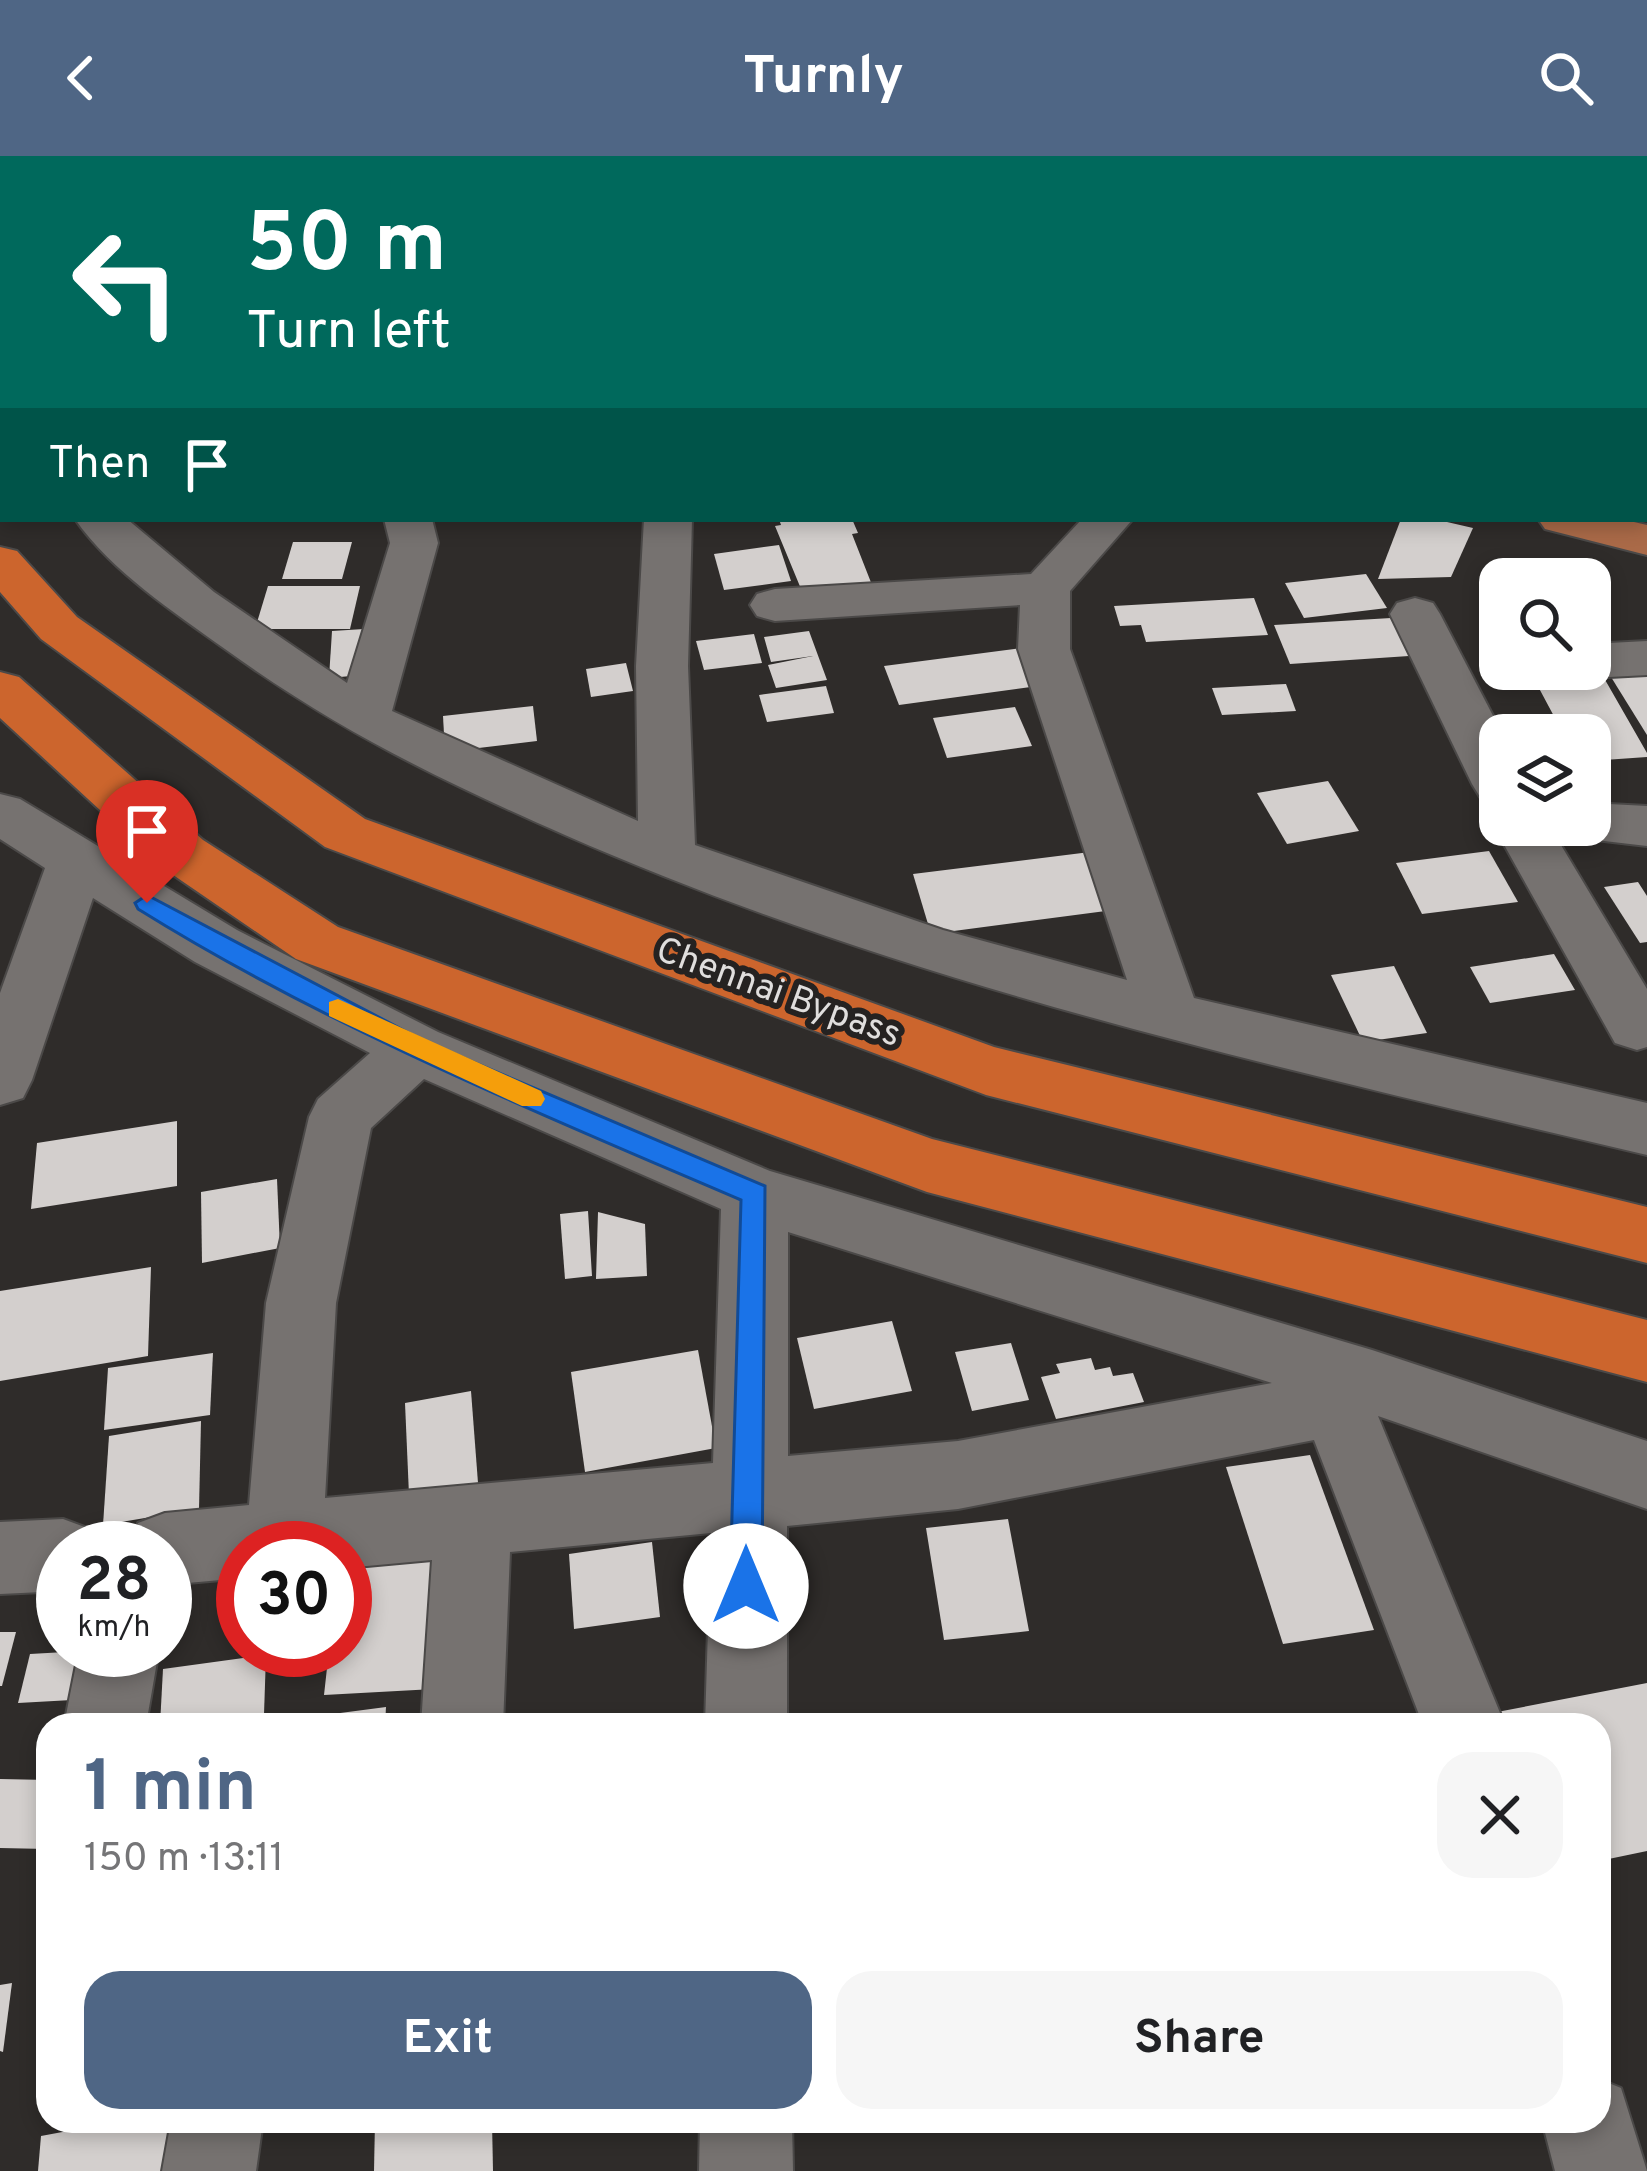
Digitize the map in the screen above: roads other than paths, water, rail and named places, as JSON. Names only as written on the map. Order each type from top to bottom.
[{"type":"highway","name":"Chennai Bypass","points":[[0,562],[58,628],[345,833],[986,1070],[1647,1235]]},
{"type":"highway","points":[[0,689],[183,854],[316,943],[927,1165],[1647,1351]]},
{"type":"main road","points":[[1574,522],[1647,540]]},
{"type":"street","points":[[102,522],[164,582],[363,716],[667,858],[869,934],[1170,1017],[1647,1129]]},
{"type":"street","points":[[363,716],[414,543],[409,522]]},
{"type":"street","points":[[667,858],[662,666],[668,522]]},
{"type":"street","points":[[1106,522],[1045,588],[1044,649],[1170,1017]]},
{"type":"street","points":[[775,605],[1045,588]]},
{"type":"street","points":[[1415,614],[1479,742]]},
{"type":"street","points":[[1611,660],[1647,658]]},
{"type":"street","points":[[1441,666],[1479,665]]},
{"type":"street","points":[[0,813],[216,946],[416,1049],[755,1194],[1354,1393],[1647,1475]]},
{"type":"street","points":[[1611,824],[1647,826]]},
{"type":"street","points":[[1533,846],[1637,1026]]},
{"type":"street","points":[[0,1080],[77,860]]},
{"type":"street","points":[[286,1521],[302,1303],[341,1117],[416,1049]]},
{"type":"street","points":[[746,1713],[746,1492],[755,1194]]},
{"type":"street","points":[[372,1528],[958,1475],[1354,1393]]},
{"type":"street","points":[[1354,1393],[1460,1713]]},
{"type":"street","points":[[463,1713],[473,1519]]},
{"type":"street","points":[[0,1558],[36,1556]]},
{"type":"street","points":[[107,1713],[114,1677]]},
{"type":"street","points":[[209,2171],[215,2133]]},
{"type":"street","points":[[746,2133],[746,2171]]},
{"type":"street","points":[[1591,2133],[1602,2171]]}]
